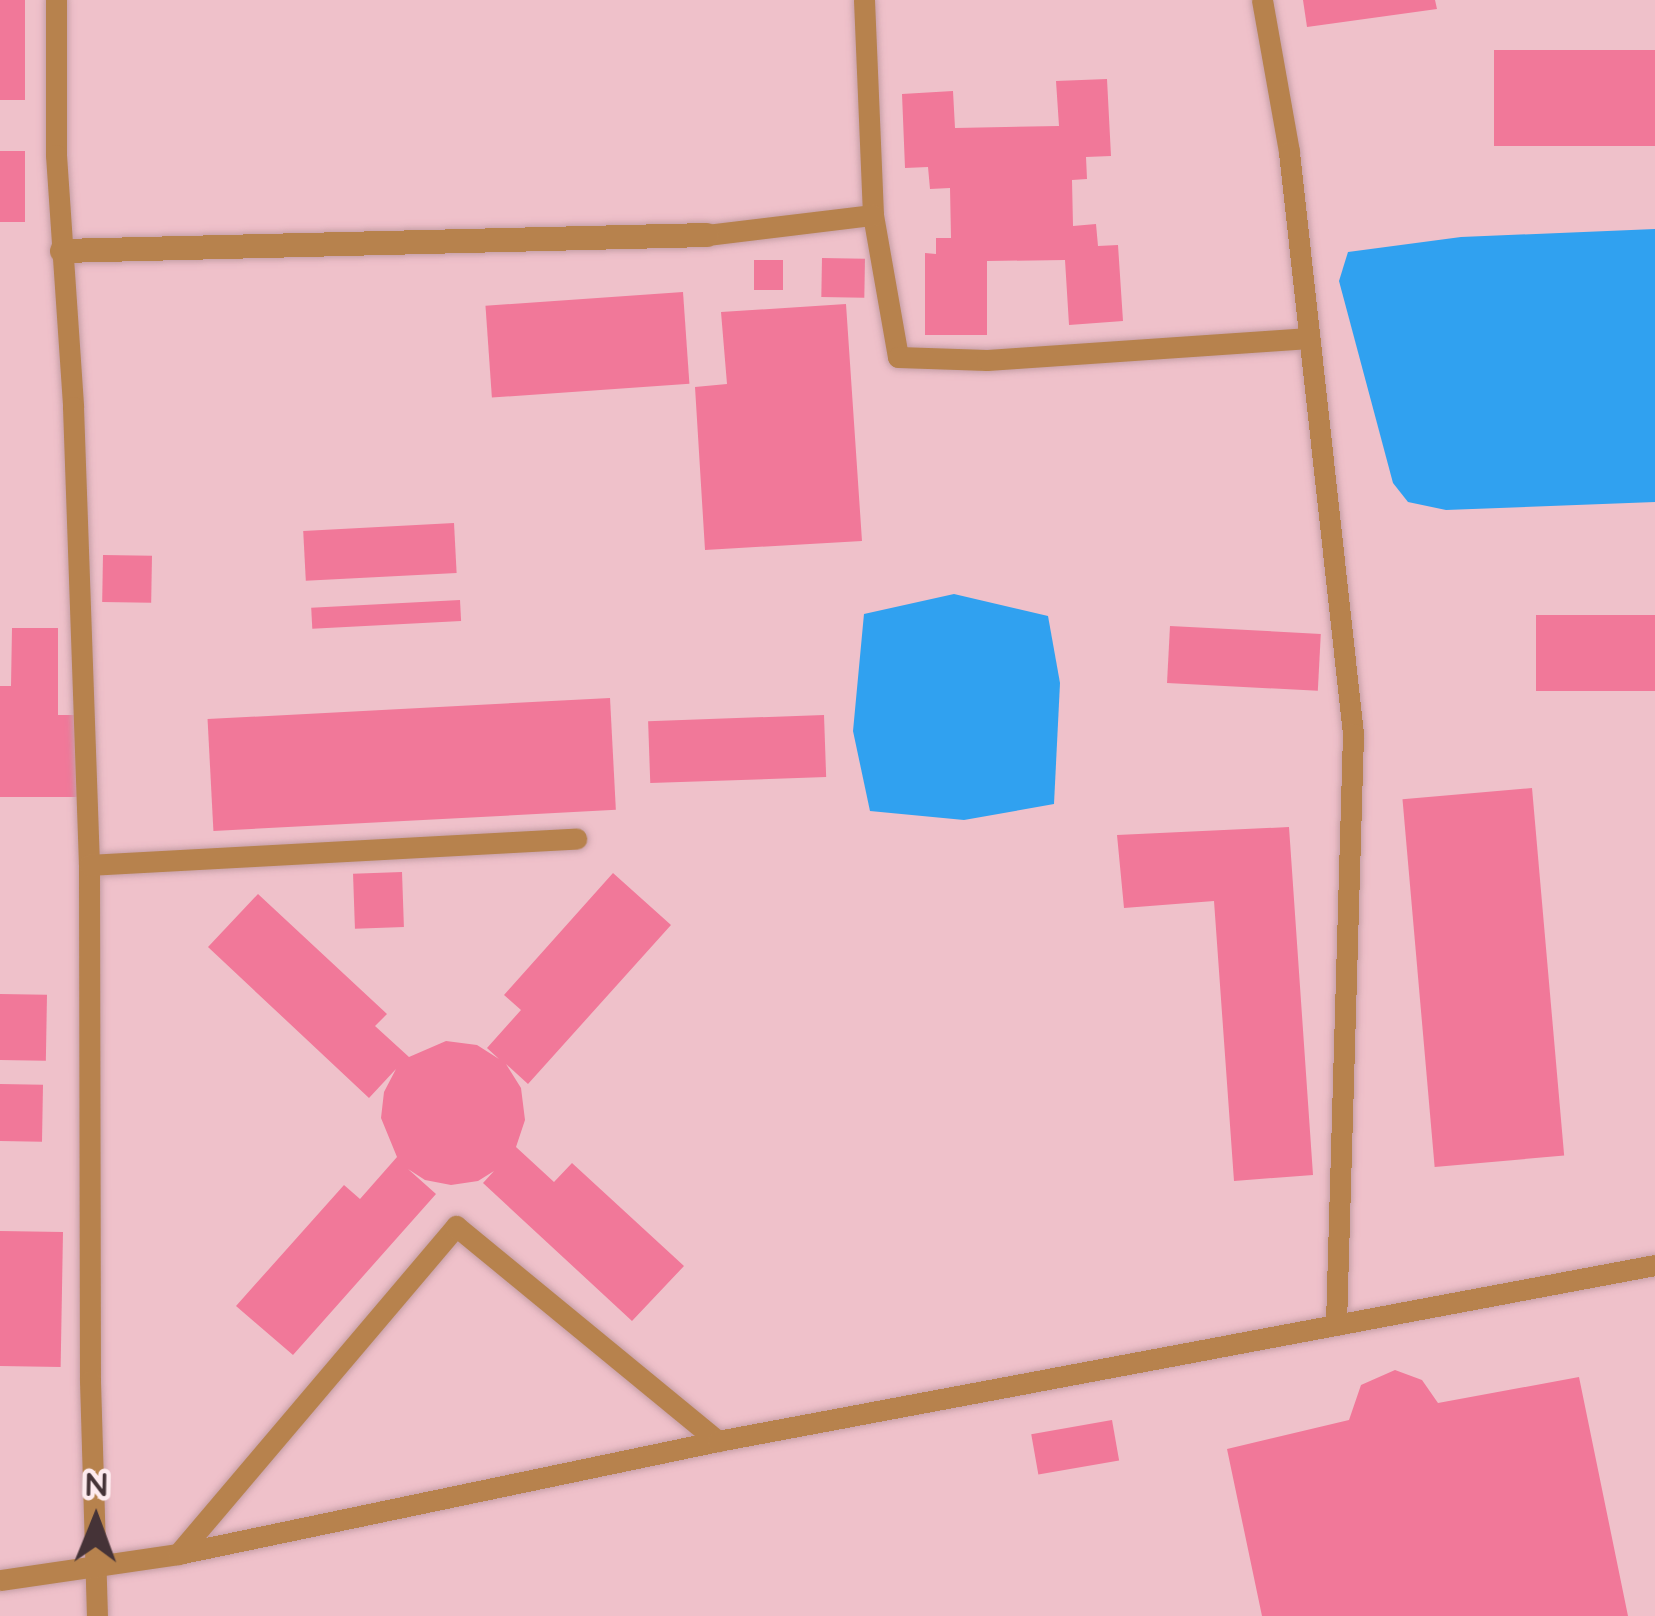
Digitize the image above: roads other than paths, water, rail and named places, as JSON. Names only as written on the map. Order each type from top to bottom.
[{"type":"street","points":[[62,251],[707,235]]},
{"type":"lane","points":[[56,0],[89,865],[92,1569],[98,1616]]},
{"type":"lane","points":[[864,0],[873,215],[898,356],[987,360],[1310,338]]},
{"type":"lane","points":[[1262,0],[1289,152],[1353,734],[1336,1325]]},
{"type":"lane","points":[[707,235],[873,215]]},
{"type":"lane","points":[[89,865],[576,839]]},
{"type":"lane","points":[[178,1554],[456,1226],[718,1441]]},
{"type":"lane","points":[[0,1580],[178,1554],[718,1441],[1655,1265]]},
{"type":"water","points":[[1655,229],[1655,502],[1446,510],[1408,502],[1393,483],[1339,281],[1348,252],[1461,237]]},
{"type":"water","points":[[954,594],[1048,616],[1060,683],[1054,804],[964,820],[870,811],[853,731],[864,614]]}]
